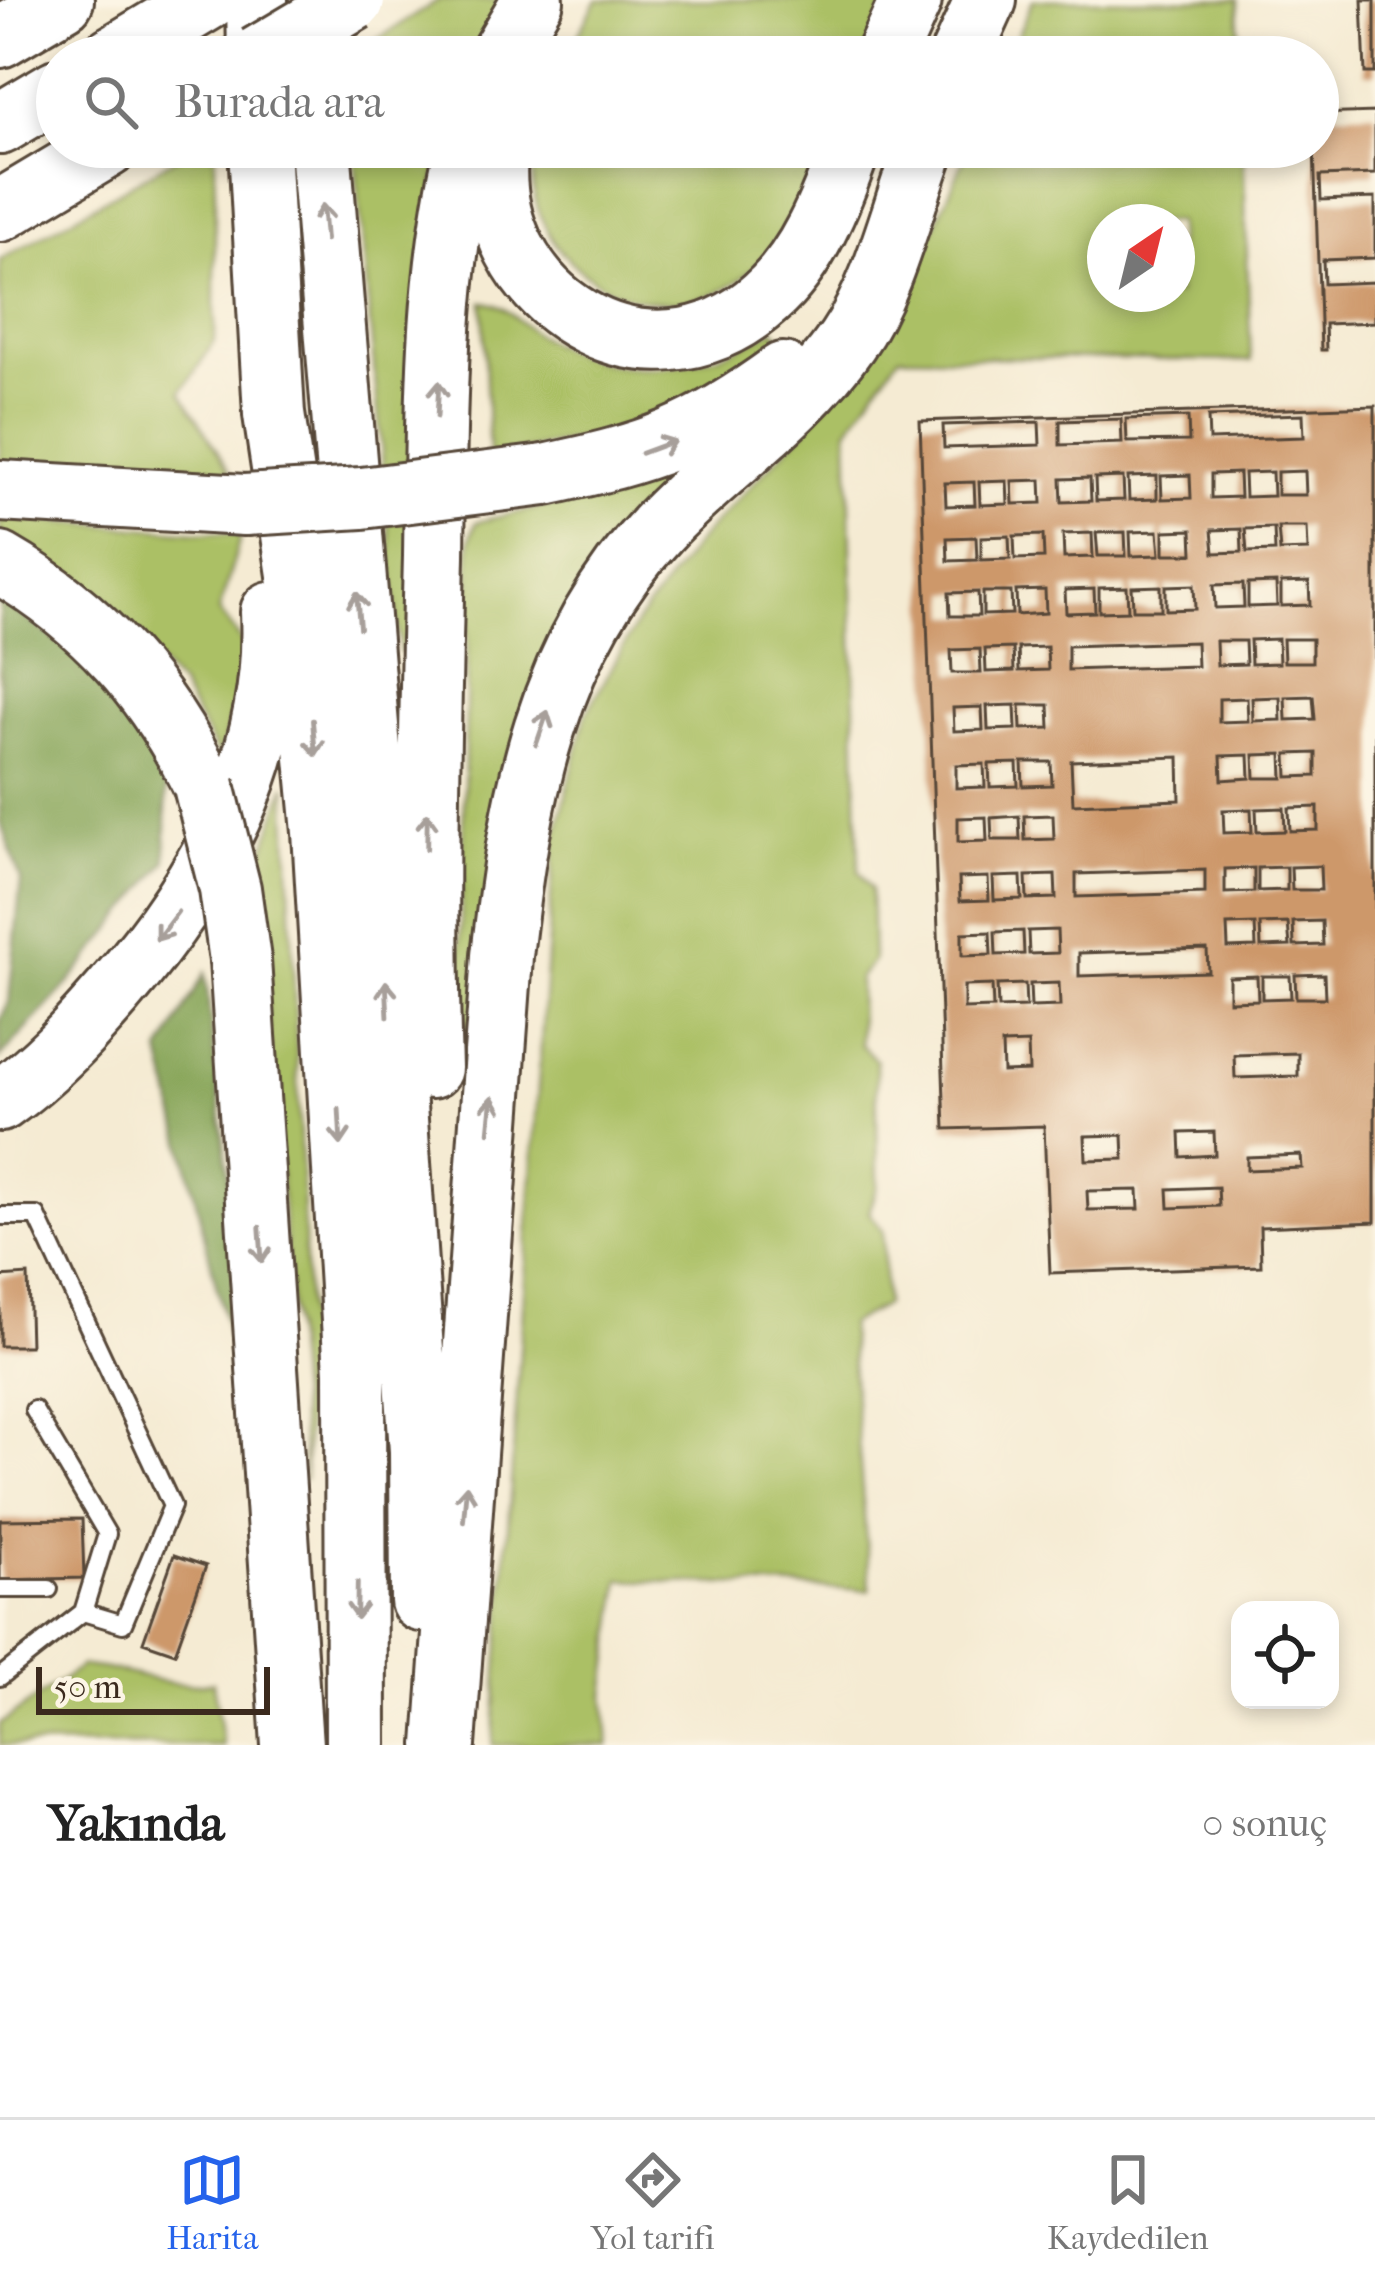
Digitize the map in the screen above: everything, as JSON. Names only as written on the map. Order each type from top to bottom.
[{"type":"highway","points":[[0,37],[63,0]]},
{"type":"highway","points":[[147,36],[207,0]]},
{"type":"highway","points":[[257,0],[258,36]]},
{"type":"highway","points":[[319,36],[322,0]]},
{"type":"highway","points":[[293,36],[354,0]]},
{"type":"highway","points":[[512,36],[533,0]]},
{"type":"highway","points":[[535,36],[552,0]]},
{"type":"highway","points":[[895,36],[911,0]]},
{"type":"highway","points":[[970,36],[986,0]]},
{"type":"highway","points":[[0,124],[36,103]]},
{"type":"highway","points":[[0,211],[72,168]]},
{"type":"highway","points":[[0,1101],[58,1054],[191,895],[252,769],[267,695],[274,414],[260,168]]},
{"type":"highway","points":[[322,168],[378,846],[420,1451],[420,1745]]},
{"type":"highway","points":[[420,1451],[433,1327],[427,838],[436,446],[462,168]]},
{"type":"highway","points":[[495,168],[493,184],[502,229],[524,272],[552,302],[587,324],[622,337],[667,341],[718,328],[763,301],[785,278],[812,233],[841,168]]},
{"type":"highway","points":[[446,1745],[502,956],[516,831],[532,755],[578,646],[658,528],[803,398],[849,338],[917,168]]},
{"type":"highway","points":[[0,491],[245,505],[362,498],[545,475],[634,456],[686,438],[785,372],[892,238]]},
{"type":"highway","points":[[274,414],[299,588],[323,832],[355,1372],[356,1745]]},
{"type":"highway","points":[[0,563],[42,587],[130,665],[174,725],[204,786],[230,889],[240,960],[292,1745]]},
{"type":"lane","points":[[0,1216],[37,1216],[172,1506],[123,1624],[83,1612]]},
{"type":"lane","points":[[0,1677],[83,1612],[107,1534],[34,1410]]},
{"type":"lane","points":[[0,1589],[49,1589]]},
{"type":"green space","points":[[439,0],[503,0],[483,36],[383,36]]},
{"type":"green space","points":[[597,0],[888,0],[872,36],[577,36]]},
{"type":"green space","points":[[1033,0],[1238,0],[1239,36],[1017,36]]},
{"type":"green space","points":[[159,168],[215,168],[215,341],[181,392],[238,484],[0,469],[0,260]]},
{"type":"green space","points":[[356,168],[437,168],[409,651],[400,652]]},
{"type":"green space","points":[[534,168],[816,168],[769,250],[742,278],[704,297],[666,302],[628,296],[593,279],[564,254],[543,223],[533,187]]},
{"type":"green space","points":[[960,168],[1244,168],[1251,361],[899,356],[848,429],[859,871],[871,889],[873,961],[859,978],[860,1044],[876,1060],[878,1186],[869,1212],[883,1231],[885,1305],[849,1324],[870,1590],[620,1580],[605,1695],[609,1745],[493,1745],[555,840],[586,714],[637,622],[701,537],[804,431],[894,321]]},
{"type":"green space","points":[[483,302],[505,310],[566,351],[626,367],[686,364],[716,356],[774,329],[784,341],[751,368],[652,424],[489,457]]},
{"type":"green space","points":[[685,475],[616,539],[470,1118],[460,959],[470,540],[476,522]]},
{"type":"green space","points":[[0,518],[241,535],[219,611],[244,644],[243,679],[219,757],[180,686],[92,594],[0,544]]},
{"type":"green space","points":[[0,599],[84,661],[166,773],[166,862],[70,982],[0,1058],[0,1021],[9,1001],[21,880],[0,821]]},
{"type":"green space","points":[[286,785],[309,1360],[305,1480],[256,874]]},
{"type":"green space","points":[[205,973],[261,1474],[161,1053]]},
{"type":"green space","points":[[82,1666],[179,1684],[213,1682],[223,1745],[0,1745],[0,1724]]},
{"type":"building","points":[[1362,0],[1375,0],[1375,73],[1365,73]]},
{"type":"building","points":[[1375,112],[1375,174],[1320,176],[1321,200],[1375,198],[1375,258],[1323,260],[1324,284],[1375,282],[1375,322],[1325,324],[1326,350],[1321,350],[1315,168],[1339,168],[1339,113]]},
{"type":"building","points":[[1375,406],[1375,1222],[1260,1227],[1261,1266],[1050,1273],[1044,1126],[945,1129],[920,421]],"holes":[[[1303,414],[1304,437],[1209,440],[1208,417]],[[1188,417],[1189,441],[1127,442],[1126,419]],[[1121,419],[1122,443],[1060,445],[1060,421]],[[1039,422],[1040,445],[944,448],[943,425]],[[1305,471],[1306,495],[1277,495],[1277,472]],[[1272,472],[1273,496],[1245,497],[1244,473]],[[1239,473],[1240,497],[1211,498],[1211,474]],[[1190,475],[1191,498],[1162,499],[1161,476]],[[1157,476],[1157,499],[1129,500],[1128,477]],[[1123,477],[1124,500],[1096,501],[1095,478]],[[1090,478],[1091,501],[1062,502],[1061,479]],[[1041,480],[1042,503],[1013,504],[1012,481]],[[1007,481],[1008,504],[980,505],[979,482]],[[974,482],[975,505],[946,506],[945,483]],[[1278,527],[1307,527],[1308,550],[1280,551]],[[1274,528],[1275,551],[1247,552],[1245,529]],[[1241,529],[1242,552],[1214,553],[1212,530]],[[1192,530],[1193,554],[1164,554],[1164,531]],[[1158,531],[1160,555],[1131,556],[1130,532]],[[1125,532],[1126,556],[1098,556],[1096,533]],[[1092,533],[1093,557],[1064,558],[1063,534]],[[1043,535],[1044,558],[1015,559],[1014,536]],[[1009,536],[1010,559],[981,560],[981,537]],[[976,537],[977,560],[948,561],[947,538]],[[1309,582],[1310,605],[1281,606],[1281,583]],[[1276,583],[1277,606],[1248,607],[1248,584]],[[1243,584],[1244,607],[1215,608],[1214,585]],[[1194,585],[1195,609],[1166,610],[1166,586]],[[1161,586],[1161,610],[1133,610],[1132,587]],[[1127,587],[1128,611],[1099,612],[1099,588]],[[1094,589],[1095,612],[1066,613],[1065,590]],[[1045,590],[1046,613],[1017,615],[1016,591]],[[978,592],[979,616],[950,616],[949,593]],[[983,592],[1011,592],[1012,614],[983,615]],[[1278,639],[1279,663],[1251,664],[1250,640]],[[1283,639],[1312,639],[1312,662],[1284,662]],[[1216,641],[1245,641],[1246,664],[1217,665]],[[1196,642],[1197,666],[1068,670],[1068,646]],[[1047,647],[1048,670],[1019,671],[1018,648]],[[1013,648],[1014,671],[986,672],[985,649]],[[980,649],[981,673],[952,673],[951,650]],[[1313,696],[1315,719],[1286,720],[1285,697]],[[1280,697],[1281,720],[1253,721],[1252,698]],[[1247,698],[1248,721],[1219,722],[1219,699]],[[1015,705],[1016,729],[988,730],[987,706]],[[1020,705],[1049,705],[1050,728],[1021,729]],[[982,707],[983,730],[954,731],[953,708]],[[1316,753],[1316,776],[1288,777],[1287,754]],[[1282,754],[1283,778],[1255,778],[1254,755]],[[1249,755],[1250,778],[1222,780],[1221,756]],[[1179,757],[1180,800],[1073,804],[1071,761]],[[1022,762],[1051,762],[1052,785],[1023,786]],[[1017,763],[1018,786],[990,787],[989,764]],[[984,764],[985,787],[956,788],[956,765]],[[1318,807],[1318,830],[1290,831],[1289,808]],[[1284,808],[1285,831],[1257,832],[1256,809]],[[1251,809],[1252,832],[1224,833],[1223,810]],[[1053,815],[1054,839],[1025,840],[1024,816]],[[1019,816],[1020,840],[992,840],[991,818]],[[986,817],[987,841],[958,842],[958,818]],[[1320,866],[1321,890],[1292,890],[1291,867]],[[1287,867],[1287,890],[1258,891],[1258,868]],[[1254,868],[1254,892],[1225,893],[1225,869]],[[1205,870],[1205,893],[1076,897],[1076,874]],[[1055,875],[1056,898],[1027,899],[1026,876]],[[1021,876],[1022,899],[994,900],[993,877]],[[988,877],[989,900],[960,901],[959,878]],[[1322,921],[1323,945],[1294,946],[1293,922]],[[1288,923],[1290,946],[1261,947],[1260,924]],[[1255,924],[1256,947],[1228,948],[1227,925]],[[1057,930],[1058,953],[1029,954],[1028,931]],[[1023,931],[1024,954],[996,955],[995,932]],[[990,932],[991,955],[962,956],[962,933]],[[1207,949],[1208,972],[1079,976],[1079,953]],[[1324,974],[1325,998],[1296,998],[1295,975]],[[1257,976],[1258,1000],[1229,1001],[1229,977]],[[1262,976],[1290,976],[1291,998],[1262,999]],[[1059,983],[1060,1006],[1031,1007],[1030,984]],[[1025,984],[1026,1007],[998,1008],[997,985]],[[992,985],[993,1008],[964,1009],[964,986]],[[1028,1043],[1029,1071],[1003,1072],[1002,1044]],[[1298,1053],[1298,1076],[1235,1078],[1234,1055]],[[1214,1132],[1215,1155],[1181,1157],[1180,1133]],[[1123,1135],[1124,1159],[1086,1160],[1085,1136]],[[1301,1155],[1302,1168],[1247,1170],[1247,1157]],[[1218,1187],[1219,1206],[1169,1208],[1168,1189]],[[1138,1190],[1139,1209],[1088,1210],[1087,1191]]]},
{"type":"building","points":[[28,1275],[30,1346],[0,1346],[0,1277]]},
{"type":"building","points":[[82,1519],[84,1578],[0,1580],[0,1520]]},
{"type":"building","points":[[174,1555],[206,1566],[175,1653],[143,1642]]}]
